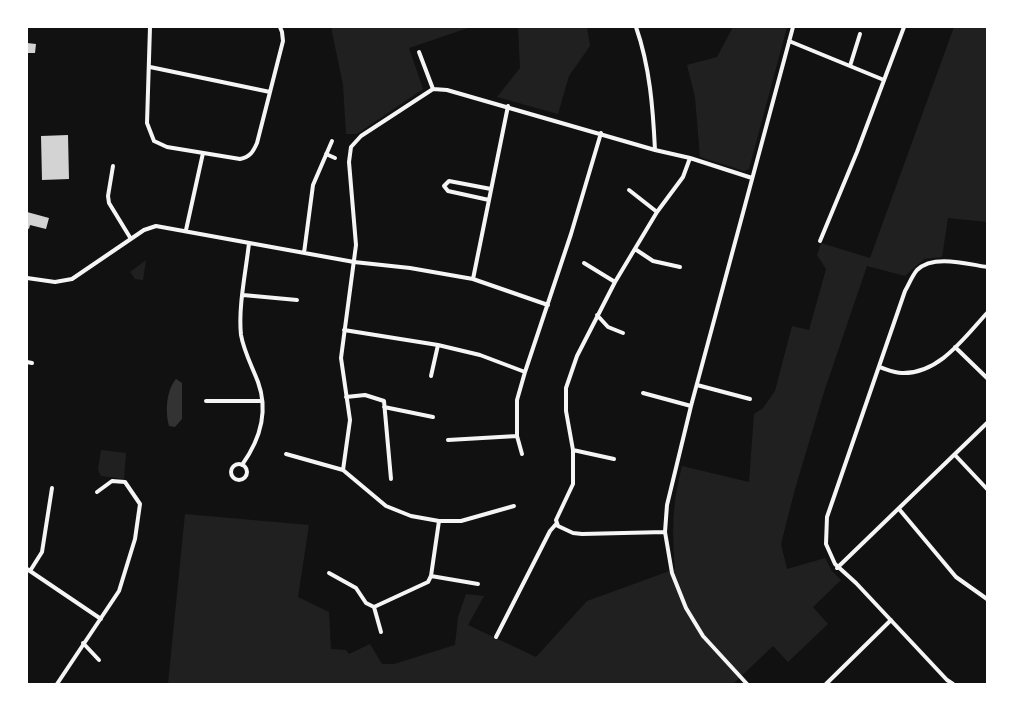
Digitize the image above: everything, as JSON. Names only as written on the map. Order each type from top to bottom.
[{"type":"street","points":[[150,27],[147,123],[154,141],[167,147],[240,159],[247,158],[257,144],[283,41],[280,27]]},
{"type":"street","points":[[636,27],[641,41],[652,99],[655,150]]},
{"type":"street","points":[[747,684],[703,636],[686,608],[672,573],[665,532],[671,483],[793,27]]},
{"type":"street","points":[[820,241],[904,27]]},
{"type":"street","points":[[850,66],[860,34]]},
{"type":"street","points":[[789,41],[884,80]]},
{"type":"street","points":[[419,52],[433,89]]},
{"type":"street","points":[[150,67],[270,92]]},
{"type":"street","points":[[343,470],[350,420],[341,358],[356,245],[349,162],[351,147],[361,136],[433,89],[447,90],[690,158],[752,178]]},
{"type":"street","points":[[473,279],[508,106]]},
{"type":"street","points":[[522,454],[517,436],[517,400],[602,133]]},
{"type":"street","points":[[304,253],[313,185],[332,141]]},
{"type":"street","points":[[186,230],[203,153]]},
{"type":"street","points":[[326,154],[336,158]]},
{"type":"street","points":[[665,532],[582,534],[562,529],[556,520],[573,484],[573,450],[566,411],[566,388],[577,356],[615,282],[657,212],[683,177],[690,158]]},
{"type":"street","points":[[113,166],[108,195],[109,203],[131,239]]},
{"type":"street","points":[[489,200],[448,191],[444,186],[449,181],[491,189]]},
{"type":"street","points":[[629,190],[657,212]]},
{"type":"street","points":[[27,278],[55,282],[72,279],[144,230],[156,226],[354,262],[410,268],[473,279],[548,305]]},
{"type":"street","points":[[242,465],[258,435],[262,413],[259,383],[244,348],[241,333],[249,243]]},
{"type":"street","points":[[635,249],[653,261],[680,267]]},
{"type":"street","points":[[953,684],[945,682],[891,620],[856,583],[837,567],[826,544],[827,517],[905,291],[916,271],[927,263],[948,262],[987,267]]},
{"type":"street","points":[[584,263],[615,282]]},
{"type":"street","points":[[243,295],[297,300]]},
{"type":"street","points":[[879,367],[901,373],[931,368],[955,347],[987,313]]},
{"type":"street","points":[[597,315],[608,327],[623,333]]},
{"type":"street","points":[[344,330],[438,345],[480,355],[525,372]]},
{"type":"street","points":[[431,376],[438,345]]},
{"type":"street","points":[[955,347],[987,378]]},
{"type":"street","points":[[697,385],[750,399]]},
{"type":"street","points":[[643,393],[691,406]]},
{"type":"street","points":[[346,397],[365,395],[384,401],[391,479]]},
{"type":"street","points":[[206,401],[262,401]]},
{"type":"street","points":[[384,407],[433,417]]},
{"type":"street","points":[[837,567],[987,423]]},
{"type":"street","points":[[448,440],[517,436]]},
{"type":"street","points":[[573,450],[614,459]]},
{"type":"street","points":[[286,454],[343,470],[386,506],[411,516],[461,521],[514,506]]},
{"type":"street","points":[[955,455],[987,489]]},
{"type":"street","points":[[242,465],[247,471],[246,476],[242,480],[237,480],[233,477],[232,470],[235,466],[242,465]]},
{"type":"street","points":[[57,684],[119,591],[135,539],[140,504],[123,482],[112,481],[97,492]]},
{"type":"street","points":[[52,488],[42,552],[29,570],[101,619]]},
{"type":"street","points":[[899,508],[956,578],[987,599]]},
{"type":"street","points":[[374,607],[428,582],[431,576],[439,520]]},
{"type":"street","points":[[496,637],[550,531],[558,523]]},
{"type":"street","points":[[329,573],[356,588],[366,603],[374,607],[381,632]]},
{"type":"street","points":[[431,576],[478,584]]},
{"type":"street","points":[[826,684],[891,620]]},
{"type":"street","points":[[83,643],[99,660]]},
{"type":"shaded area","points":[[331,27],[471,27],[409,48],[423,89],[357,134],[346,134],[343,85]]},
{"type":"shaded area","points":[[518,27],[587,27],[590,46],[569,76],[558,114],[497,97],[520,68]]},
{"type":"shaded area","points":[[733,27],[787,27],[749,169],[744,171],[700,157],[695,97],[687,65],[717,57]]},
{"type":"shaded area","points":[[954,27],[987,28],[987,222],[948,218],[942,257],[924,259],[905,276],[867,266],[824,392],[781,544],[787,569],[825,558],[832,571],[841,580],[813,607],[828,624],[788,662],[773,646],[733,684],[168,684],[185,514],[309,525],[298,597],[329,612],[331,649],[346,650],[349,654],[370,644],[382,664],[394,664],[455,645],[458,617],[466,594],[484,596],[468,625],[536,657],[587,601],[675,569],[674,517],[682,466],[749,482],[754,414],[763,408],[775,391],[792,326],[809,330],[826,269],[817,255],[821,243],[870,258]]},
{"type":"shaded area","points":[[146,260],[143,280],[135,279],[130,272]]},
{"type":"shaded area","points":[[176,379],[182,383],[182,419],[175,427],[169,426],[167,408],[168,395]]},
{"type":"shaded area","points":[[101,450],[126,453],[124,479],[101,476],[98,470]]},
{"type":"building","points":[[27,43],[36,44],[35,53],[27,53]]},
{"type":"building","points":[[68,135],[69,179],[42,180],[41,136]]},
{"type":"building","points":[[27,212],[49,218],[46,229],[30,225],[29,229],[27,228]]}]
